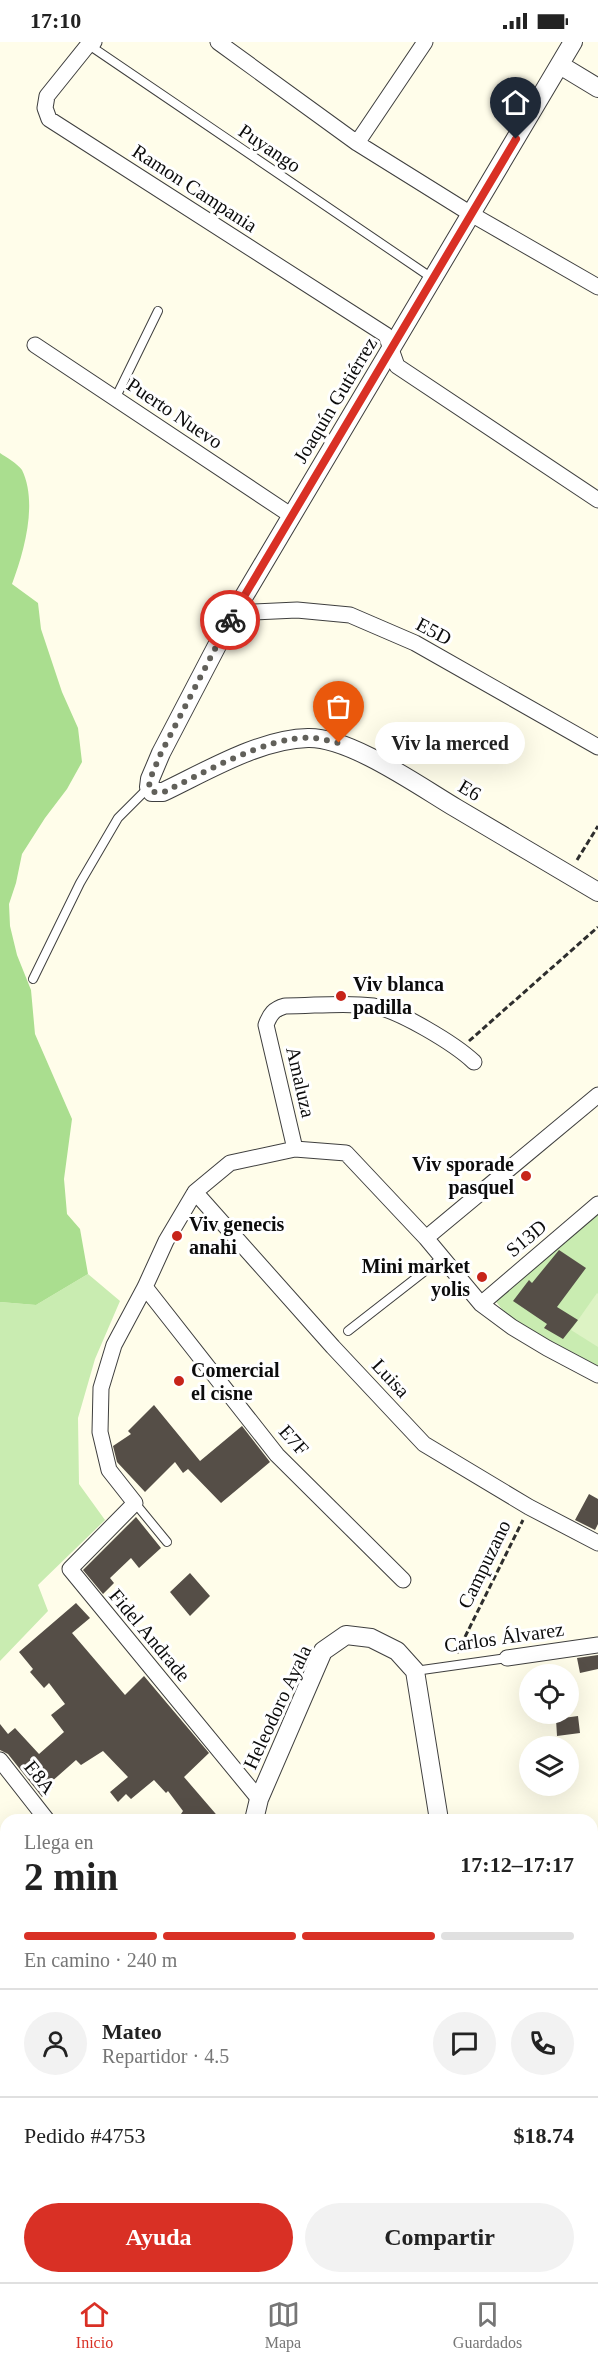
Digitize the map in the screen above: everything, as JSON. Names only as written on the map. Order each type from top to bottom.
[{"type":"street","points":[[218,42],[357,143],[471,214],[598,287]]},
{"type":"street","points":[[357,143],[425,42]]},
{"type":"street","name":"Joaquín Gutiérrez","points":[[149,787],[161,753],[234,613],[573,42]]},
{"type":"street","name":"Ramon Campania","points":[[91,43],[47,96],[45,108],[50,118],[386,335],[397,366],[598,500]]},
{"type":"street","points":[[560,64],[598,88]]},
{"type":"street","name":"Puerto Nuevo","points":[[35,345],[292,516]]},
{"type":"street","name":"E5D","points":[[234,613],[297,610],[350,615],[415,643],[598,747]]},
{"type":"street","name":"E6","points":[[149,787],[152,792],[164,792],[233,758],[284,741],[310,738],[339,743],[381,763],[598,892]]},
{"type":"street","name":"Amaluza","points":[[295,1149],[266,1025],[270,1016],[277,1009],[285,1006],[376,1006],[432,1032],[460,1049]]},
{"type":"street","points":[[460,1049],[474,1062]]},
{"type":"street","points":[[426,1238],[598,1095]]},
{"type":"street","points":[[135,1503],[109,1470],[100,1432],[101,1388],[114,1345],[166,1241],[195,1192],[230,1163],[295,1149],[342,1152],[350,1156],[443,1257],[481,1304],[529,1337],[598,1375]]},
{"type":"street","name":"Luisa","points":[[195,1192],[333,1347],[424,1444],[529,1507],[598,1543]]},
{"type":"street","name":"S13D","points":[[481,1304],[598,1204]]},
{"type":"street","name":"E7F","points":[[145,1287],[278,1455],[403,1580]]},
{"type":"street","name":"Fidel Andrade","points":[[135,1503],[72,1566],[71,1573],[259,1799]]},
{"type":"street","name":"Heleodoro Ayala","points":[[255,1814],[259,1799],[323,1651],[346,1635],[371,1638],[397,1651],[415,1671]]},
{"type":"street","name":"Carlos Álvarez","points":[[507,1658],[598,1645]]},
{"type":"street","points":[[415,1671],[438,1814]]},
{"type":"street","name":"E8A","points":[[0,1760],[42,1814]]},
{"type":"lane","name":"Puyango","points":[[91,43],[433,279]]},
{"type":"lane","points":[[115,399],[158,311]]},
{"type":"lane","points":[[33,979],[80,883],[118,818],[149,787]]},
{"type":"lane","points":[[348,1331],[443,1257]]},
{"type":"lane","points":[[135,1503],[167,1542]]},
{"type":"lane","name":"Carlos Álvarez","points":[[415,1671],[507,1658]]},
{"type":"path","points":[[569,874],[598,826]]},
{"type":"path","points":[[460,1049],[598,927]]},
{"type":"path","name":"Campuzano","points":[[450,1666],[529,1507]]},
{"type":"green space","points":[[0,453],[22,470],[29,497],[25,543],[12,584],[38,603],[41,629],[62,692],[78,728],[82,762],[67,789],[22,854],[9,904],[10,926],[17,955],[31,990],[35,1034],[72,1119],[64,1179],[67,1214],[80,1229],[88,1274],[36,1305],[0,1302]]},
{"type":"green space","points":[[598,1210],[598,1366],[511,1321],[494,1299]]},
{"type":"green space","points":[[88,1274],[120,1301],[95,1359],[78,1418],[79,1484],[105,1520],[38,1585],[48,1611],[0,1661],[0,1302],[36,1305]]},
{"type":"green space","points":[[598,1294],[598,1347],[571,1330]]},
{"type":"building","points":[[559,1250],[586,1268],[557,1307],[578,1320],[563,1339],[544,1328],[547,1324],[513,1301],[529,1280],[532,1283]]},
{"type":"building","points":[[154,1405],[200,1461],[242,1426],[270,1462],[221,1503],[188,1469],[183,1473],[175,1462],[145,1492],[117,1462],[113,1446],[131,1434],[128,1431]]},
{"type":"building","points":[[589,1494],[598,1499],[598,1524],[595,1530],[575,1520]]},
{"type":"building","points":[[136,1517],[161,1548],[139,1568],[131,1558],[110,1578],[114,1583],[103,1594],[83,1570]]},
{"type":"building","points":[[190,1573],[210,1596],[190,1616],[170,1592]]},
{"type":"building","points":[[76,1603],[90,1618],[72,1633],[125,1695],[144,1676],[209,1753],[184,1777],[216,1814],[181,1814],[183,1811],[168,1791],[166,1793],[154,1780],[131,1799],[126,1794],[118,1802],[110,1792],[128,1777],[103,1751],[81,1765],[76,1760],[50,1783],[53,1787],[42,1797],[8,1754],[0,1750],[0,1724],[8,1734],[15,1728],[39,1754],[64,1732],[51,1715],[65,1704],[49,1683],[44,1688],[30,1672],[33,1669],[19,1652]]},
{"type":"building","points":[[598,1655],[598,1669],[580,1673],[577,1658]]},
{"type":"building","points":[[556,1724],[579,1724],[580,1733],[557,1736]]},
{"type":"way so far","points":[[230,620],[161,753],[150,779],[149,787],[152,792],[164,792],[233,758],[284,741],[310,738],[339,743]]},
{"type":"place","name":"Viv la merced","points":[[339,743]]},
{"type":"place","name":"Viv blanca padilla","points":[[341,996]]},
{"type":"place","name":"Viv sporade pasquel","points":[[526,1176]]},
{"type":"place","name":"Viv genecis anahi","points":[[177,1236]]},
{"type":"place","name":"Mini market yolis","points":[[482,1277]]},
{"type":"place","name":"Comercial el cisne","points":[[179,1381]]},
{"type":"route","points":[[230,620],[516,139]]}]
